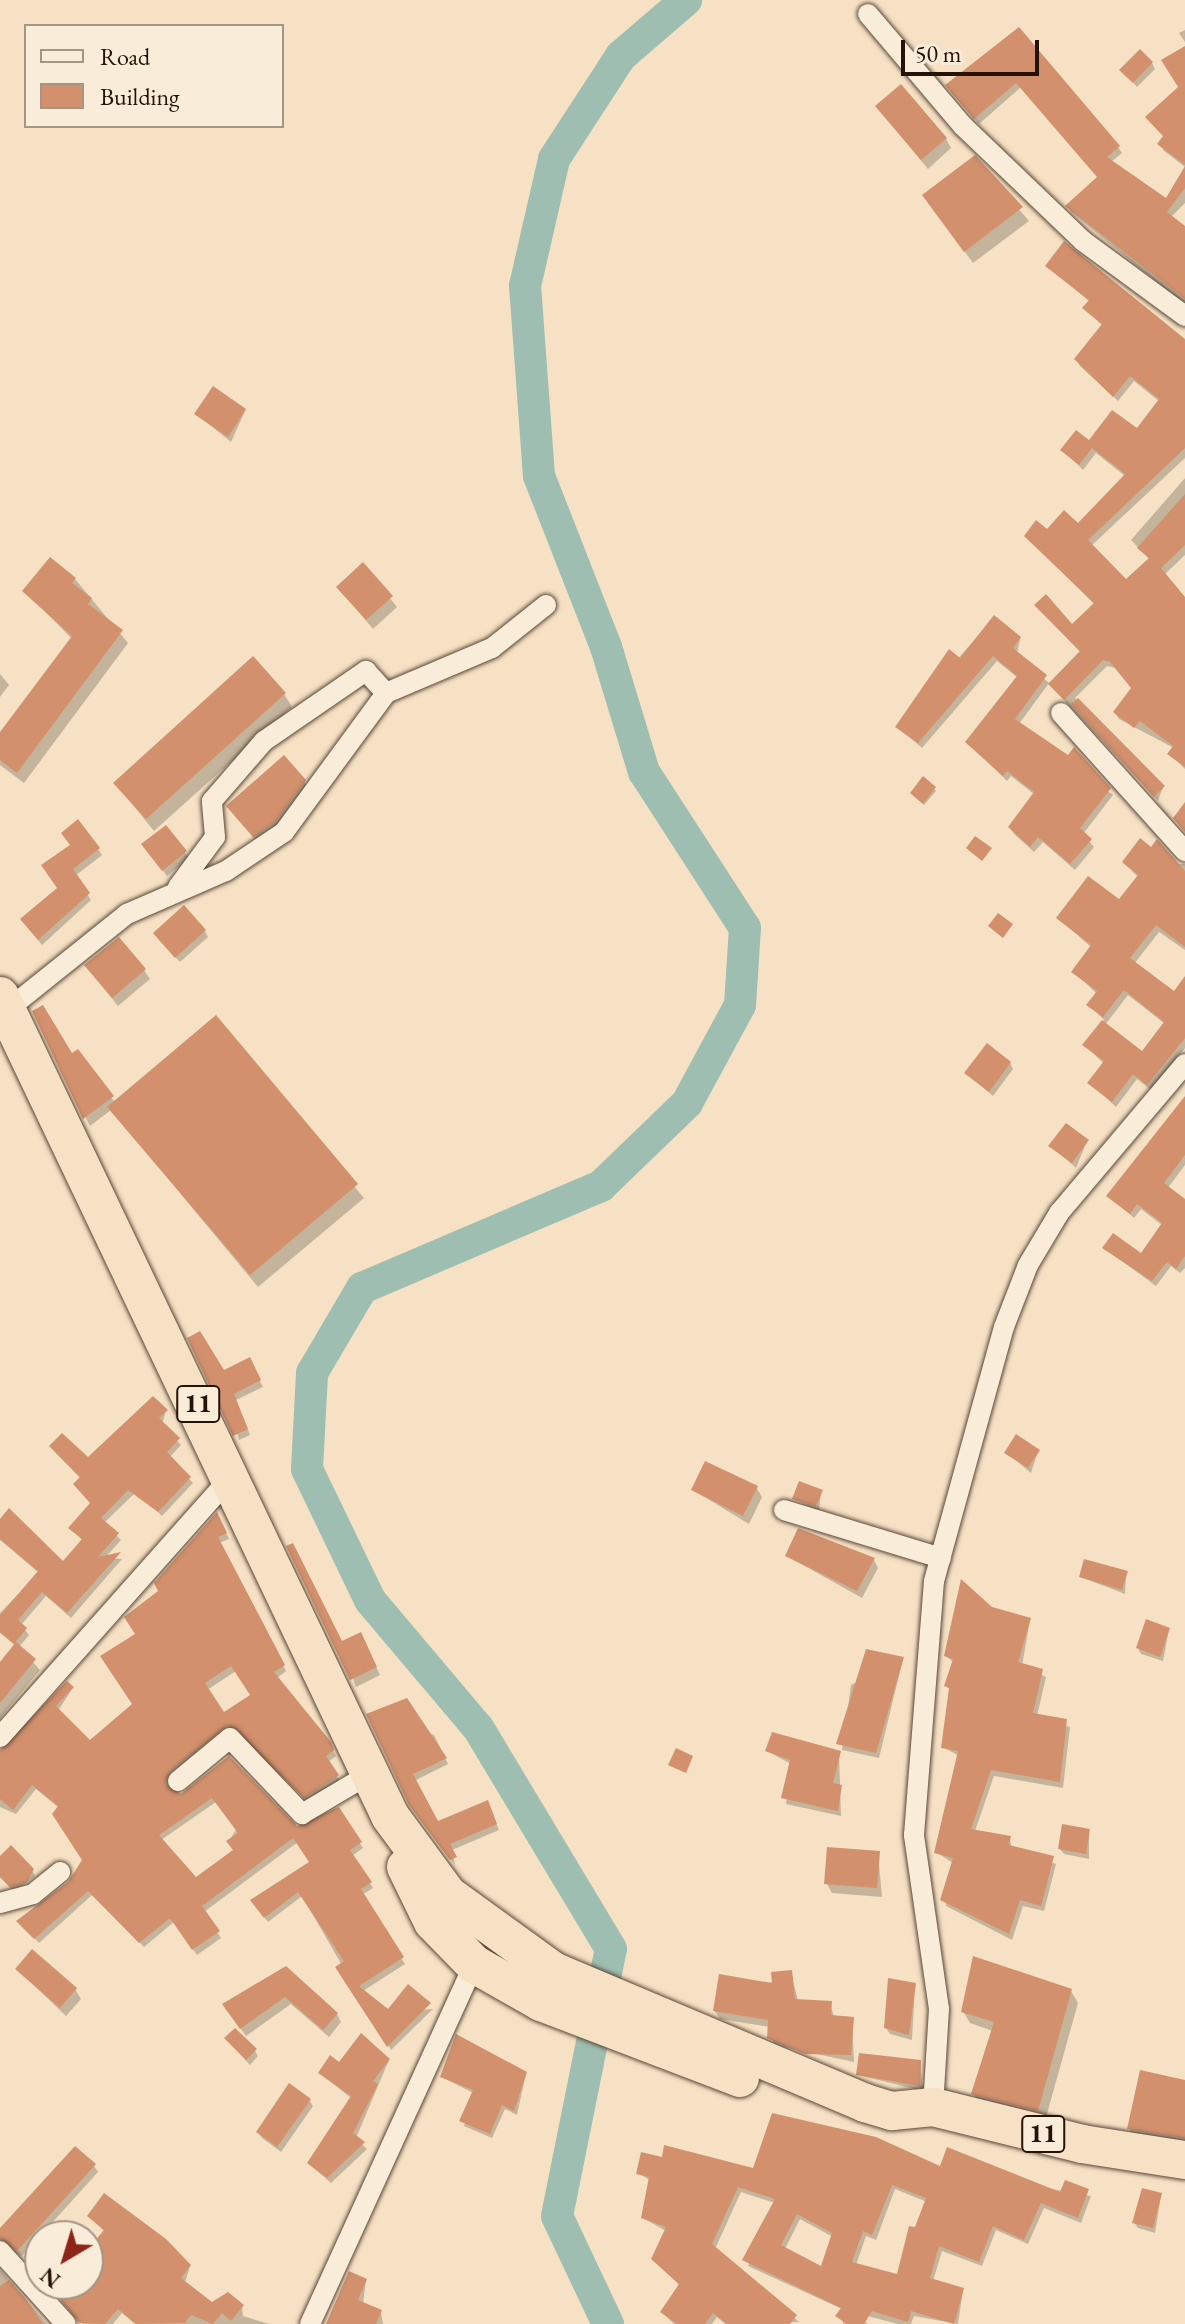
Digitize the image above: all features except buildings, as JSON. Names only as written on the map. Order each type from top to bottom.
[{"type":"highway","name":"11","points":[[3,1003],[232,1476],[390,1816],[448,1895],[547,1986]]},
{"type":"highway","name":"11","points":[[390,1816],[388,1829],[433,1922],[474,1964],[547,1986],[681,2043],[887,2124],[917,2108],[1082,2144],[1185,2160]]},
{"type":"street","points":[[868,14],[963,126],[1083,241],[1185,316]]},
{"type":"street","points":[[3,1003],[127,914],[178,887],[226,871],[284,832],[386,693],[492,648],[546,605]]},
{"type":"street","points":[[178,887],[215,837],[212,801],[264,741],[366,671],[386,693]]},
{"type":"street","points":[[1061,713],[1128,780],[1185,851]]},
{"type":"street","points":[[917,2108],[939,2009],[914,1835],[922,1690],[941,1558],[1028,1265],[1059,1213],[1185,1064]]},
{"type":"street","points":[[0,1737],[232,1476]]},
{"type":"street","points":[[784,1510],[941,1558]]},
{"type":"street","points":[[178,1781],[230,1738],[302,1814],[371,1773]]},
{"type":"street","points":[[0,1903],[33,1894],[60,1872]]},
{"type":"street","points":[[310,2324],[474,1964]]},
{"type":"street","points":[[0,2251],[66,2324]]},
{"type":"waterway","points":[[608,2324],[557,2216],[611,1949],[478,1728],[370,1600],[307,1469],[312,1373],[362,1288],[601,1186],[687,1103],[740,1005],[745,928],[644,772],[606,647],[539,476],[525,286],[554,159],[621,56],[686,0]]}]
